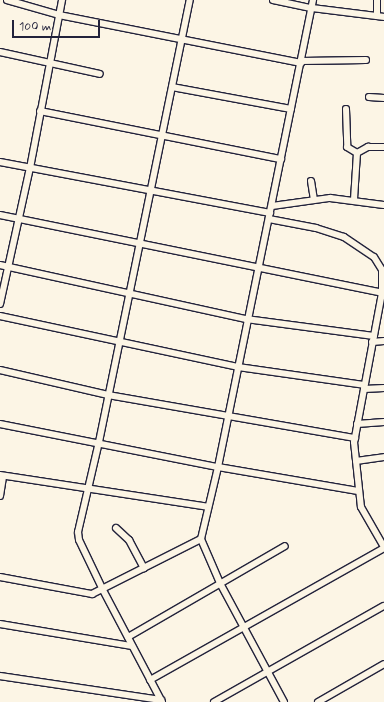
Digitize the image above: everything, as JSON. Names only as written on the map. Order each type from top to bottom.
[{"type":"street","points":[[7,0],[59,14],[301,62],[366,60]]},
{"type":"street","points":[[0,304],[30,168],[62,0]]},
{"type":"street","points":[[161,701],[103,590],[79,540],[78,532],[99,442],[118,341],[190,0]]},
{"type":"street","points":[[273,0],[312,8],[384,17]]},
{"type":"street","points":[[284,702],[220,583],[200,539],[218,467],[246,319],[270,216],[313,0]]},
{"type":"street","points":[[377,16],[378,0]]},
{"type":"street","points":[[0,52],[51,61],[100,74]]},
{"type":"street","points":[[172,87],[291,109]]},
{"type":"street","points":[[369,97],[384,98]]},
{"type":"street","points":[[346,108],[347,147],[357,153]]},
{"type":"street","points":[[40,111],[281,159]]},
{"type":"street","points":[[357,153],[368,147],[384,147]]},
{"type":"street","points":[[354,200],[357,153]]},
{"type":"street","points":[[0,162],[150,189],[270,216],[330,232],[366,251],[379,262],[382,270],[382,293],[355,438],[358,491],[361,507],[384,547],[150,680]]},
{"type":"street","points":[[310,181],[314,200]]},
{"type":"street","points":[[272,206],[330,198],[384,204]]},
{"type":"street","points":[[0,215],[138,244],[258,266],[382,293]]},
{"type":"street","points":[[0,265],[246,319],[384,341]]},
{"type":"street","points":[[0,316],[238,367],[364,387],[384,388]]},
{"type":"street","points":[[0,370],[108,395],[227,417],[355,438]]},
{"type":"street","points":[[357,424],[384,422]]},
{"type":"street","points":[[0,424],[99,442],[218,467],[358,491]]},
{"type":"street","points":[[356,461],[384,457]]},
{"type":"street","points":[[0,496],[2,476],[87,490],[154,497],[208,507]]},
{"type":"street","points":[[116,528],[129,540],[144,568]]},
{"type":"street","points":[[0,577],[92,594],[103,590],[200,539]]},
{"type":"street","points":[[128,637],[285,546]]},
{"type":"street","points":[[214,702],[384,606]]},
{"type":"street","points":[[0,624],[132,646]]},
{"type":"street","points":[[318,702],[384,664]]},
{"type":"street","points":[[0,676],[161,701]]}]
